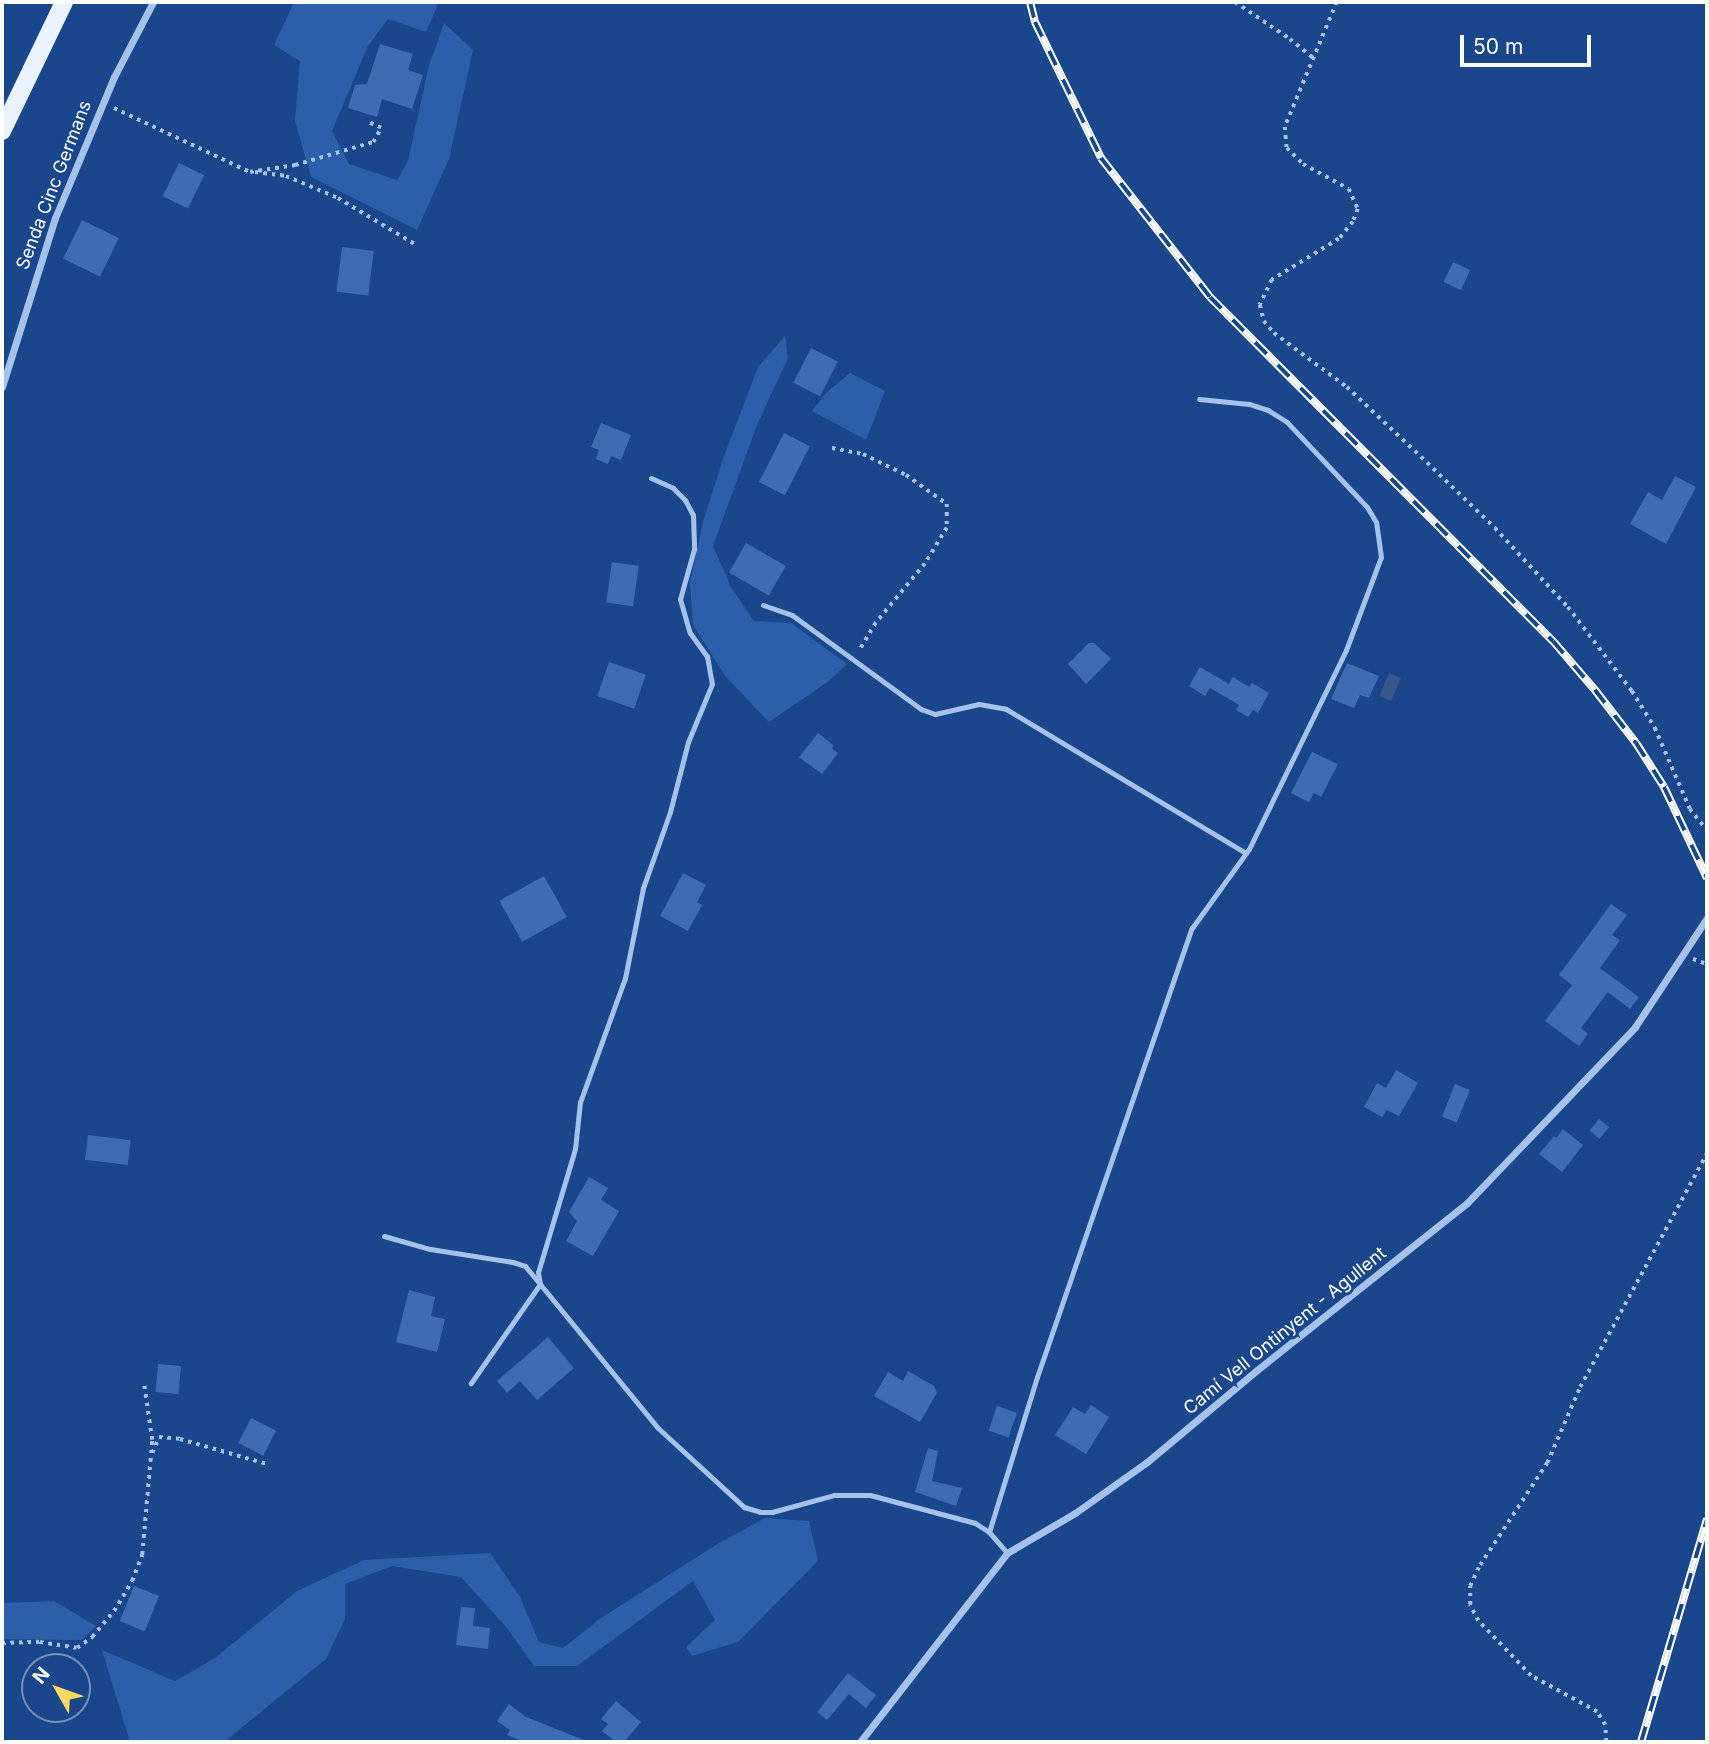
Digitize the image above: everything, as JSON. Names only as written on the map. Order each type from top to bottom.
[{"type":"main road","points":[[2,131],[64,2]]},
{"type":"street","name":"Senda Cinc Germans","points":[[2,387],[55,218],[103,103],[153,2]]},
{"type":"street","name":"Camí Vell Ontinyent - Agullent","points":[[860,1742],[1007,1553],[1087,1505],[1147,1462],[1257,1370],[1467,1203],[1635,1027],[1707,918]]},
{"type":"lane","points":[[989,1532],[1037,1377],[1192,928],[1246,853],[1346,650],[1381,557],[1376,522],[1354,490],[1287,422],[1268,410],[1248,404],[1199,399]]},
{"type":"lane","points":[[471,1383],[483,1362],[540,1284],[538,1272],[575,1149],[580,1102],[625,978],[643,888],[670,812],[688,742],[712,684],[707,656],[690,633],[680,599],[694,549],[693,515],[685,500],[673,488],[651,478]]},
{"type":"lane","points":[[763,605],[792,615],[921,709],[935,714],[979,704],[1006,709],[1246,853]]},
{"type":"lane","points":[[384,1236],[430,1249],[525,1266],[658,1428],[744,1507],[760,1512],[772,1512],[834,1495],[870,1495],[975,1523],[989,1532],[1007,1553]]},
{"type":"path","points":[[1235,2],[1290,38],[1315,59]]},
{"type":"path","points":[[1337,2],[1285,127],[1287,148],[1303,164],[1349,189],[1358,209],[1353,222],[1339,239],[1272,280],[1260,305],[1265,320],[1274,332],[1347,387],[1415,451],[1495,528],[1568,607],[1632,691],[1655,728],[1690,809],[1707,830]]},
{"type":"path","points":[[103,103],[250,172],[286,176],[338,198],[415,244]]},
{"type":"path","points":[[250,172],[295,165],[373,142],[381,128],[367,122]]},
{"type":"path","points":[[832,448],[863,454],[906,475],[947,504],[947,528],[931,555],[859,649],[864,666]]},
{"type":"path","points":[[1606,1742],[1605,1726],[1597,1712],[1531,1676],[1478,1621],[1470,1605],[1471,1586],[1480,1565],[1547,1463],[1580,1387],[1707,1153]]},
{"type":"path","points":[[2,1643],[40,1642],[76,1648],[92,1637],[114,1611],[142,1555],[152,1440],[144,1385]]},
{"type":"path","points":[[151,1454],[159,1437],[180,1439],[267,1464]]},
{"type":"shaded area","points":[[294,2],[439,2],[426,32],[388,19],[368,46],[332,131],[349,164],[397,180],[408,161],[429,65],[444,23],[473,50],[449,159],[417,230],[311,177],[295,121],[300,61],[274,45]]},
{"type":"shaded area","points":[[785,336],[788,358],[757,425],[713,546],[731,587],[754,621],[791,623],[847,664],[829,681],[769,722],[726,677],[693,625],[690,583],[703,522],[724,456],[758,367]]},
{"type":"shaded area","points":[[850,373],[885,391],[866,440],[812,411],[827,392]]},
{"type":"shaded area","points":[[1389,673],[1401,678],[1391,701],[1379,696]]},
{"type":"shaded area","points":[[765,1518],[809,1521],[818,1561],[738,1642],[692,1656],[686,1647],[715,1620],[693,1581],[577,1666],[534,1666],[507,1628],[461,1577],[392,1566],[345,1584],[345,1619],[326,1659],[224,1742],[130,1742],[102,1650],[175,1681],[215,1658],[297,1591],[364,1560],[490,1553],[520,1597],[539,1642],[563,1648],[601,1618],[719,1543]]},
{"type":"shaded area","points":[[54,1601],[96,1626],[82,1640],[2,1639],[2,1603]]},
{"type":"building","points":[[380,44],[413,54],[408,70],[423,75],[412,109],[382,99],[377,117],[348,108],[355,85],[367,84]]},
{"type":"building","points":[[179,163],[204,175],[188,209],[163,196]]},
{"type":"building","points":[[82,220],[119,238],[100,277],[63,259]]},
{"type":"building","points":[[342,247],[374,251],[368,296],[337,292]]},
{"type":"building","points":[[1453,262],[1470,270],[1461,290],[1444,282]]},
{"type":"building","points":[[811,348],[838,362],[820,396],[793,383]]},
{"type":"building","points":[[601,423],[631,435],[621,460],[611,456],[608,464],[596,459],[599,450],[591,447]]},
{"type":"building","points":[[784,433],[810,446],[785,495],[759,482]]},
{"type":"building","points":[[1675,476],[1696,487],[1666,544],[1630,524],[1648,492],[1662,500]]},
{"type":"building","points":[[746,543],[786,566],[769,595],[729,572]]},
{"type":"building","points":[[612,562],[639,566],[633,606],[606,603]]},
{"type":"building","points":[[1089,643],[1094,643],[1111,659],[1086,684],[1068,664]]},
{"type":"building","points":[[609,662],[646,675],[634,709],[597,696]]},
{"type":"building","points":[[1347,663],[1379,676],[1369,698],[1360,695],[1354,708],[1331,699]]},
{"type":"building","points":[[1200,667],[1229,684],[1233,677],[1249,687],[1252,683],[1269,693],[1258,713],[1253,710],[1248,717],[1236,710],[1239,705],[1210,688],[1205,696],[1189,686]]},
{"type":"building","points":[[818,733],[833,745],[832,749],[838,753],[822,774],[799,757]]},
{"type":"building","points":[[1312,752],[1338,764],[1321,797],[1314,793],[1309,802],[1291,793]]},
{"type":"building","points":[[683,873],[706,885],[697,902],[702,905],[688,931],[660,916]]},
{"type":"building","points":[[544,876],[567,917],[522,942],[499,901]]},
{"type":"building","points":[[1611,904],[1627,915],[1612,935],[1620,940],[1600,968],[1639,997],[1630,1009],[1608,992],[1581,1028],[1588,1034],[1579,1046],[1545,1021],[1572,985],[1559,975]]},
{"type":"building","points":[[1396,1070],[1418,1083],[1399,1116],[1387,1110],[1382,1117],[1364,1107],[1377,1083],[1386,1088]]},
{"type":"building","points":[[1455,1084],[1470,1090],[1457,1122],[1442,1116]]},
{"type":"building","points":[[1599,1119],[1609,1127],[1600,1139],[1590,1131]]},
{"type":"building","points":[[1563,1129],[1583,1145],[1562,1172],[1539,1154]]},
{"type":"building","points":[[88,1135],[131,1140],[128,1165],[85,1160]]},
{"type":"building","points":[[589,1177],[608,1188],[601,1200],[619,1211],[593,1256],[566,1241],[577,1221],[569,1212]]},
{"type":"building","points":[[409,1290],[435,1297],[431,1316],[445,1319],[437,1352],[396,1342]]},
{"type":"building","points":[[548,1337],[574,1368],[537,1400],[520,1381],[507,1393],[497,1381]]},
{"type":"building","points":[[158,1364],[181,1366],[178,1394],[156,1392]]},
{"type":"building","points":[[908,1371],[934,1386],[937,1393],[920,1422],[874,1396],[888,1372],[903,1381]]},
{"type":"building","points":[[1091,1405],[1109,1417],[1086,1454],[1055,1435],[1073,1407],[1085,1414]]},
{"type":"building","points":[[997,1406],[1017,1413],[1008,1437],[989,1431]]},
{"type":"building","points":[[251,1418],[276,1431],[263,1456],[238,1443]]},
{"type":"building","points":[[928,1448],[938,1451],[932,1481],[962,1488],[956,1506],[915,1492]]},
{"type":"building","points":[[134,1586],[159,1596],[145,1631],[120,1621]]},
{"type":"building","points":[[461,1607],[475,1608],[473,1626],[490,1628],[488,1649],[456,1645]]},
{"type":"building","points":[[848,1673],[876,1695],[866,1708],[849,1694],[827,1720],[817,1712]]},
{"type":"building","points":[[616,1701],[641,1722],[624,1742],[616,1742],[602,1731],[608,1724],[601,1719]]},
{"type":"building","points":[[509,1704],[526,1717],[589,1742],[524,1742],[507,1735],[510,1730],[497,1721]]},
{"type":"railway","points":[[1030,2],[1035,22],[1101,158],[1210,297],[1553,641],[1595,690],[1636,743],[1664,787],[1707,878]]},
{"type":"railway","points":[[1641,1742],[1707,1519]]}]
